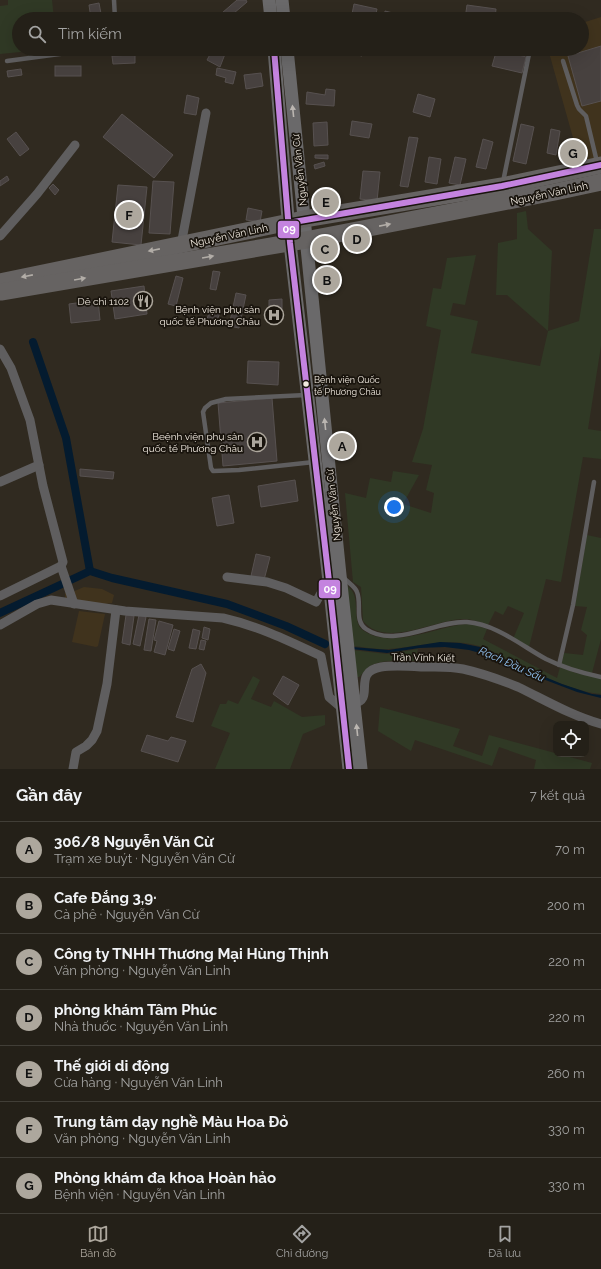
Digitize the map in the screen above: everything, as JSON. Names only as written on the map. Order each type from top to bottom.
[{"type":"highway","name":"Nguyễn Văn Linh","points":[[0,282],[296,221],[600,171]]},
{"type":"highway","name":"Nguyễn Văn Linh","points":[[0,292],[298,242],[540,195],[600,171]]},
{"type":"main road","points":[[269,0],[270,12]]},
{"type":"main road","points":[[282,0],[283,12]]},
{"type":"main road","name":"Nguyễn Văn Cừ","points":[[275,56],[296,221],[335,578],[348,706],[349,769]]},
{"type":"main road","name":"Nguyễn Văn Cừ","points":[[287,56],[296,221]]},
{"type":"main road","name":"Nguyễn Văn Cừ","points":[[298,242],[308,395],[315,462],[328,513]]},
{"type":"main road","name":"Nguyễn Văn Cừ","points":[[343,659],[351,678],[348,706],[361,769]]},
{"type":"street","points":[[181,245],[206,112]]},
{"type":"street","points":[[0,236],[37,194],[75,145]]},
{"type":"street","points":[[0,349],[11,368],[30,420],[38,465],[63,562],[61,568],[74,604]]},
{"type":"street","points":[[0,482],[38,465]]},
{"type":"street","points":[[0,596],[61,568]]},
{"type":"street","points":[[227,577],[267,582],[286,588],[316,602],[324,588],[335,578]]},
{"type":"street","points":[[0,625],[23,611],[45,601],[51,600],[116,610],[223,618],[255,627],[321,656],[329,697],[348,706],[358,702],[365,692],[364,679],[361,682],[356,682],[351,678]]},
{"type":"street","points":[[73,769],[76,752],[92,740],[97,730],[107,684],[116,610]]},
{"type":"street","name":"Trần Vĩnh Kiết","points":[[364,679],[370,671],[382,667],[409,666],[463,669],[517,687],[584,718],[601,724]]},
{"type":"lane","points":[[114,0],[115,12]]},
{"type":"lane","points":[[8,61],[45,56]]},
{"type":"lane","points":[[502,186],[529,56]]},
{"type":"lane","points":[[563,61],[576,104],[586,116],[600,171]]},
{"type":"lane","points":[[308,395],[226,399],[211,403],[203,412],[211,468],[214,471],[239,470],[315,462]]},
{"type":"lane","points":[[559,665],[573,605],[594,482]]},
{"type":"lane","points":[[335,578],[354,587],[358,592],[360,622],[367,630],[387,636],[412,633],[459,622],[472,622],[496,630],[547,660],[576,672],[601,677]]},
{"type":"shaded area","points":[[601,17],[601,160],[581,166],[550,56],[589,56],[589,21]]},
{"type":"shaded area","points":[[84,587],[102,589],[114,595],[112,603],[104,604],[65,601],[65,593],[70,593]]},
{"type":"shaded area","points":[[79,611],[105,614],[98,646],[96,647],[72,642]]},
{"type":"green space","points":[[8,0],[52,0],[53,12],[12,12],[12,53],[0,54],[0,6],[8,5]]},
{"type":"green space","points":[[526,211],[528,229],[552,251],[548,331],[507,295],[496,295],[498,243],[517,239],[517,213]]},
{"type":"green space","points":[[594,229],[601,229],[601,346],[588,429],[601,431],[601,459],[583,457],[561,582],[546,579],[529,647],[513,639],[524,613],[508,606],[503,615],[495,611],[488,625],[473,620],[464,619],[452,620],[397,633],[373,629],[363,621],[361,587],[353,582],[345,493],[366,498],[370,478],[391,482],[393,471],[419,475],[403,504],[431,513],[434,493],[426,490],[432,465],[412,462],[423,429],[441,330],[426,326],[433,288],[441,289],[447,258],[476,255],[465,305],[453,303],[450,315],[478,321],[471,353],[540,366],[548,331],[579,321]]},
{"type":"green space","points":[[587,535],[601,538],[601,639],[592,673],[561,664],[564,653],[583,655],[587,635],[581,630],[587,607],[575,606]]},
{"type":"green space","points":[[346,585],[351,590],[356,602],[357,622],[364,631],[373,635],[383,638],[415,636],[460,625],[476,625],[487,629],[483,639],[557,678],[560,667],[576,673],[601,678],[601,694],[581,690],[534,673],[488,650],[467,643],[444,642],[384,649],[352,646]]},
{"type":"green space","points":[[418,649],[414,661],[380,662],[369,667],[359,677],[357,677],[352,650],[387,654]]},
{"type":"green space","points":[[253,676],[260,680],[251,699],[271,707],[274,701],[302,717],[325,715],[325,725],[303,734],[290,769],[215,769],[230,733],[211,726],[220,704],[226,704],[228,700],[238,704]]},
{"type":"green space","points":[[380,707],[460,729],[453,746],[482,756],[489,735],[553,752],[553,757],[570,757],[592,763],[590,769],[534,769],[536,760],[499,747],[492,766],[415,740],[411,751],[378,731]]},
{"type":"water","name":"Rạch Đầu Sấu","points":[[440,642],[460,643],[480,647],[516,665],[562,684],[592,694],[601,695],[601,698],[577,692],[514,668],[487,655],[469,650],[445,647],[419,648],[387,653],[352,649],[352,647],[389,650]]},
{"type":"building","points":[[237,0],[246,0],[247,2],[235,12],[223,12]]},
{"type":"building","points":[[99,3],[101,12],[90,12],[89,5]]},
{"type":"building","points":[[354,4],[377,9],[376,12],[352,12]]},
{"type":"building","points":[[467,5],[496,9],[496,12],[466,12]]},
{"type":"building","points":[[601,46],[601,101],[582,106],[568,56],[589,56],[589,50]]},
{"type":"building","points":[[112,56],[135,56],[135,63],[113,64]]},
{"type":"building","points":[[209,56],[224,56],[220,67],[207,60]]},
{"type":"building","points":[[495,56],[526,57],[522,73],[492,66]]},
{"type":"building","points":[[55,66],[81,66],[81,76],[55,76]]},
{"type":"building","points":[[217,68],[236,72],[233,84],[225,82],[226,78],[216,75]]},
{"type":"building","points":[[21,69],[22,75],[8,77],[7,71]]},
{"type":"building","points":[[261,73],[263,86],[246,89],[244,75]]},
{"type":"building","points":[[326,89],[335,90],[334,106],[306,104],[307,92],[325,95]]},
{"type":"building","points":[[418,94],[435,99],[430,117],[413,112]]},
{"type":"building","points":[[187,95],[199,98],[196,115],[184,113]]},
{"type":"building","points":[[122,114],[173,155],[154,178],[103,137]]},
{"type":"building","points":[[352,121],[372,124],[369,138],[350,135]]},
{"type":"building","points":[[327,122],[328,145],[314,146],[313,123]]},
{"type":"building","points":[[521,124],[534,127],[526,164],[513,161]]},
{"type":"building","points":[[551,129],[560,131],[556,155],[547,153]]},
{"type":"building","points":[[16,132],[29,149],[20,156],[7,139]]},
{"type":"building","points":[[409,137],[418,138],[408,187],[400,186]]},
{"type":"building","points":[[483,139],[493,142],[486,169],[476,167]]},
{"type":"building","points":[[315,155],[328,155],[328,159],[315,158]]},
{"type":"building","points":[[429,157],[441,159],[437,184],[425,182]]},
{"type":"building","points":[[455,157],[466,159],[460,185],[449,183]]},
{"type":"building","points":[[324,162],[325,166],[315,169],[314,165]]},
{"type":"building","points":[[363,171],[380,172],[377,201],[360,199]]},
{"type":"building","points":[[7,176],[9,180],[0,186],[0,181]]},
{"type":"building","points":[[153,181],[174,182],[170,234],[149,233]]},
{"type":"building","points":[[53,184],[59,190],[55,195],[49,188]]},
{"type":"building","points":[[118,185],[147,187],[141,245],[112,242]]},
{"type":"building","points":[[248,208],[262,211],[260,222],[246,220]]},
{"type":"building","points":[[213,271],[220,272],[216,290],[210,289]]},
{"type":"building","points":[[176,276],[183,278],[176,306],[168,304]]},
{"type":"building","points":[[144,286],[147,314],[115,319],[111,291]]},
{"type":"building","points":[[236,293],[246,295],[239,328],[229,326]]},
{"type":"building","points":[[282,299],[282,310],[269,311],[269,300]]},
{"type":"building","points":[[98,300],[100,320],[71,323],[69,304]]},
{"type":"building","points":[[210,310],[220,313],[215,325],[206,322]]},
{"type":"building","points":[[248,361],[279,362],[278,385],[247,383]]},
{"type":"building","points":[[272,398],[277,461],[223,466],[218,403]]},
{"type":"building","points":[[80,469],[114,472],[113,479],[80,476]]},
{"type":"building","points":[[295,480],[298,501],[261,507],[258,486]]},
{"type":"building","points":[[229,495],[234,523],[217,526],[212,498]]},
{"type":"building","points":[[256,554],[270,557],[264,580],[251,576]]},
{"type":"building","points":[[126,615],[134,616],[130,645],[122,643]]},
{"type":"building","points":[[139,615],[146,617],[140,646],[133,644]]},
{"type":"building","points":[[149,619],[156,620],[151,651],[144,650]]},
{"type":"building","points":[[159,621],[173,625],[165,655],[154,652],[157,641],[154,640]]},
{"type":"building","points":[[204,627],[210,629],[208,640],[202,638]]},
{"type":"building","points":[[174,629],[180,631],[174,651],[168,649]]},
{"type":"building","points":[[193,629],[200,631],[196,649],[189,648]]},
{"type":"building","points":[[201,640],[206,641],[204,650],[199,649]]},
{"type":"building","points":[[201,664],[206,673],[193,722],[176,717],[192,669]]},
{"type":"building","points":[[283,676],[299,685],[288,705],[273,694]]},
{"type":"building","points":[[147,735],[168,741],[171,737],[186,741],[178,762],[141,751]]},
{"type":"waterway","points":[[33,342],[66,438],[90,571]]},
{"type":"waterway","points":[[0,613],[90,571],[112,578],[227,604],[286,626],[325,644]]},
{"type":"transit line","name":"09","points":[[275,56],[290,243],[349,769]]},
{"type":"transit line","name":"09","points":[[288,223],[502,186],[601,165]]},
{"type":"place","name":"Phòng khám đa khoa Hoàn hảo","points":[[573,153]]},
{"type":"place","name":"Thế giới di động","points":[[326,202]]},
{"type":"place","name":"Trung tâm dạy nghề Màu Hoa Đỏ","points":[[129,215]]},
{"type":"place","name":"phòng khám Tâm Phúc","points":[[357,239]]},
{"type":"place","name":"Công ty TNHH Thương Mại Hùng Thịnh","points":[[325,249]]},
{"type":"place","name":"Cafe Đắng 3,9·","points":[[327,280]]},
{"type":"place","name":"Dê chỉ 1102","points":[[143,301]]},
{"type":"place","name":"Bệnh viện phụ sản quốc tế Phương Châu","points":[[274,315]]},
{"type":"place","name":"Bệnh viện Quốc tế Phương Châu","points":[[306,384]]},
{"type":"place","name":"Beệnh viện phụ sản quốc tế Phương Châu","points":[[257,442]]},
{"type":"place","name":"306/8 Nguyễn Văn Cừ","points":[[342,446]]}]
